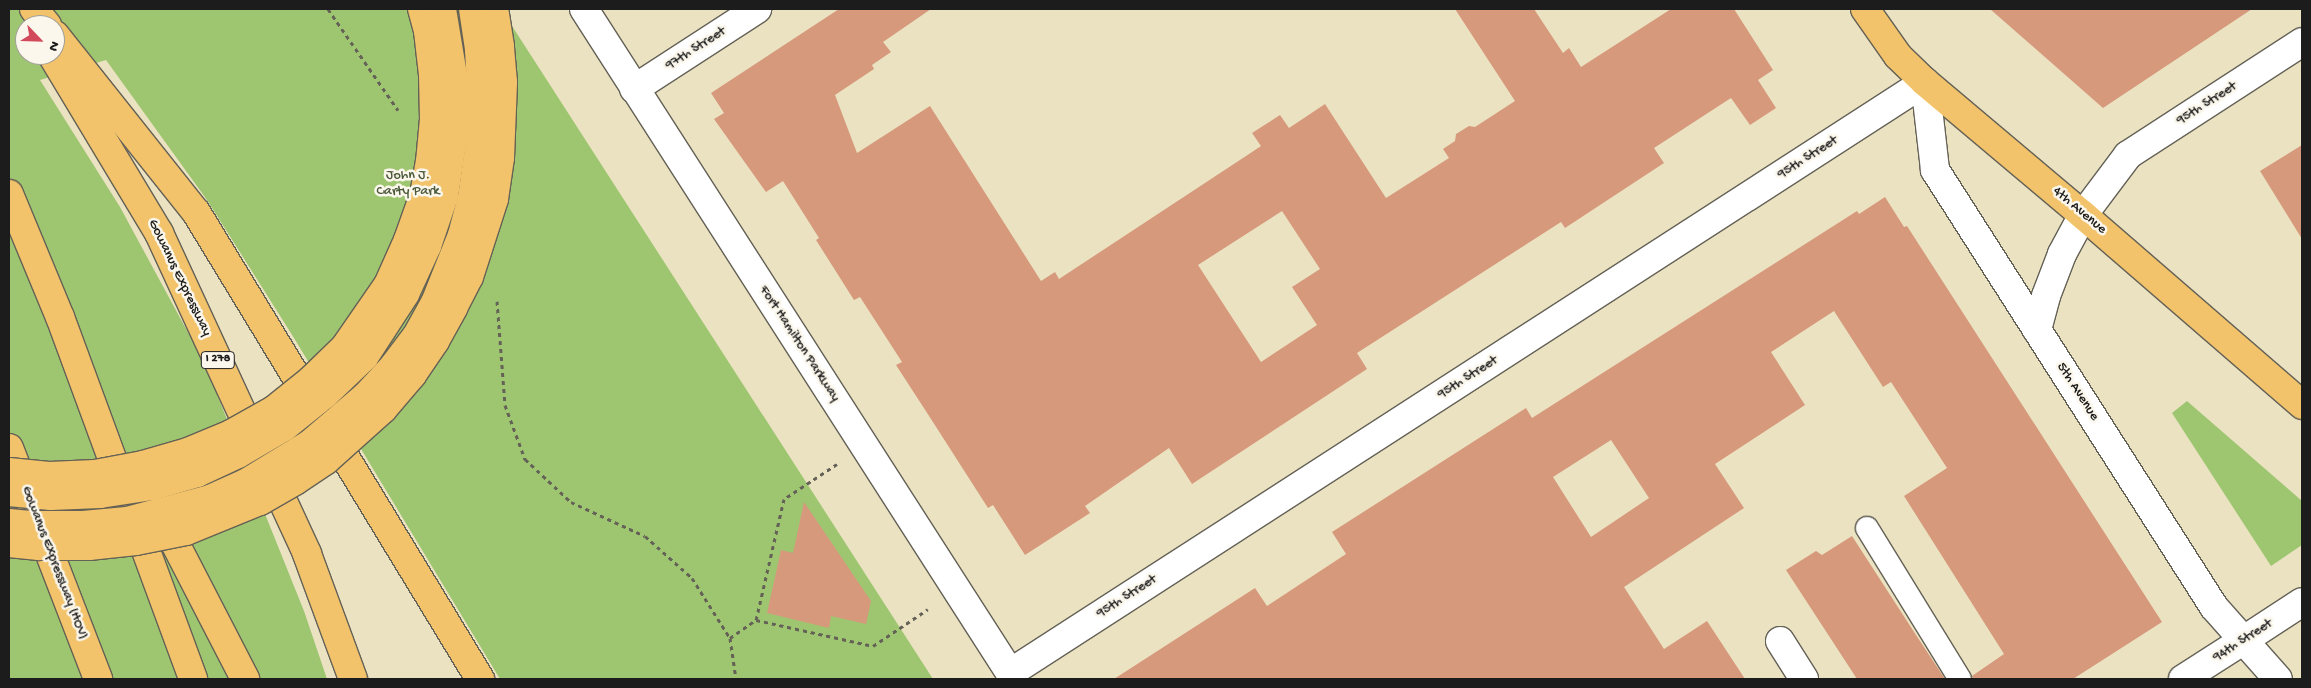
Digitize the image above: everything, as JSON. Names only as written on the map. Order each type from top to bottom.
[{"type":"main road","points":[[9,472],[49,476],[95,474],[143,465],[188,452],[231,434],[274,410],[311,380],[345,347],[388,286],[408,240],[424,195],[430,162],[434,119],[433,75],[428,31],[422,9]]},
{"type":"main road","points":[[9,492],[51,496],[100,494],[152,486],[197,473],[238,454],[284,427],[325,394],[364,356],[404,294],[427,246],[444,196],[456,118],[453,75],[442,9]]},
{"type":"main road","points":[[9,523],[84,525],[127,521],[210,499],[246,483],[310,444],[352,409],[393,367],[416,336],[435,303],[462,235],[472,198],[483,121],[479,49],[472,9]]},
{"type":"main road","points":[[9,543],[39,546],[89,546],[186,531],[260,501],[295,481],[326,460],[382,409],[430,348],[453,308],[469,277],[494,199],[500,158],[503,82],[494,9]]},
{"type":"main road","name":"4th Avenue","points":[[1865,9],[1898,56],[1925,82],[2084,214],[2302,404]]},
{"type":"main road","points":[[65,48],[196,212],[480,679]]},
{"type":"main road","name":"Gowanus Expressway","points":[[58,65],[159,233],[307,554],[353,679]]},
{"type":"main road","points":[[9,194],[60,317],[193,679]]},
{"type":"main road","points":[[60,317],[245,679]]},
{"type":"main road","name":"Gowanus Expressway (HOV)","points":[[9,448],[98,679]]},
{"type":"street","name":"Fort Hamilton Parkway","points":[[584,9],[1012,676]]},
{"type":"street","name":"97th Street","points":[[634,88],[758,9]]},
{"type":"street","name":"95th Street","points":[[2037,330],[2046,296],[2062,254],[2084,214],[2128,155],[2302,42]]},
{"type":"street","name":"5th Avenue","points":[[1925,82],[1935,170],[2214,607],[2278,679]]},
{"type":"street","name":"95th Street","points":[[1012,676],[1925,82]]},
{"type":"street","name":"94th Street","points":[[2183,679],[2302,602]]},
{"type":"street","points":[[1780,641],[1804,679]]},
{"type":"lane","points":[[1866,528],[1960,679]]},
{"type":"path","points":[[328,9],[402,115]]},
{"type":"path","points":[[496,296],[505,405],[525,459],[571,502],[645,536],[692,578],[730,638],[736,679]]},
{"type":"path","points":[[730,638],[756,620],[784,499],[864,446]]},
{"type":"path","points":[[756,620],[873,646],[957,590]]},
{"type":"green space","name":"John J. Carty Park","points":[[9,9],[501,9],[933,679],[500,679],[294,338],[207,200],[106,60],[40,80],[120,207],[204,362],[304,611],[327,679],[9,679]]},
{"type":"green space","points":[[2187,401],[2302,501],[2302,545],[2271,566],[2172,413]]},
{"type":"building","points":[[839,9],[931,9],[883,42],[891,52],[872,65],[874,69],[835,95],[857,153],[930,106],[1041,281],[1055,272],[1059,279],[1261,146],[1252,133],[1280,115],[1289,128],[1325,104],[1386,198],[1449,158],[1443,149],[1455,141],[1456,134],[1469,126],[1475,127],[1515,101],[1455,9],[1534,9],[1563,53],[1569,48],[1581,67],[1671,9],[1734,9],[1773,70],[1758,80],[1776,108],[1750,125],[1731,98],[1654,148],[1664,163],[1565,228],[1561,222],[1357,353],[1367,369],[1192,484],[1169,448],[1085,506],[1090,513],[1025,555],[993,505],[988,508],[896,365],[902,362],[860,297],[854,300],[816,240],[819,238],[783,181],[766,192],[714,119],[724,113],[711,93]],"holes":[[[1282,211],[1320,269],[1292,287],[1317,325],[1261,362],[1198,265]]]},
{"type":"building","points":[[1990,9],[2252,9],[2103,108]]},
{"type":"building","points":[[2302,145],[2302,239],[2260,171]]},
{"type":"building","points":[[1885,197],[1904,227],[1907,226],[2162,622],[2073,679],[1973,679],[1972,676],[2004,654],[1904,496],[1947,468],[1891,382],[1883,387],[1834,311],[1771,352],[1805,405],[1715,464],[1744,508],[1624,587],[1664,649],[1707,621],[1745,679],[1114,679],[1255,588],[1267,606],[1346,554],[1332,532],[1526,408],[1532,418],[1857,211],[1859,214]],"holes":[[[1611,440],[1649,498],[1591,537],[1553,477]]]},
{"type":"building","points":[[804,502],[871,601],[866,624],[831,616],[829,628],[767,613],[781,550],[793,553]]},
{"type":"building","points":[[1852,536],[1945,679],[1857,679],[1786,570],[1816,551],[1822,555]]}]
